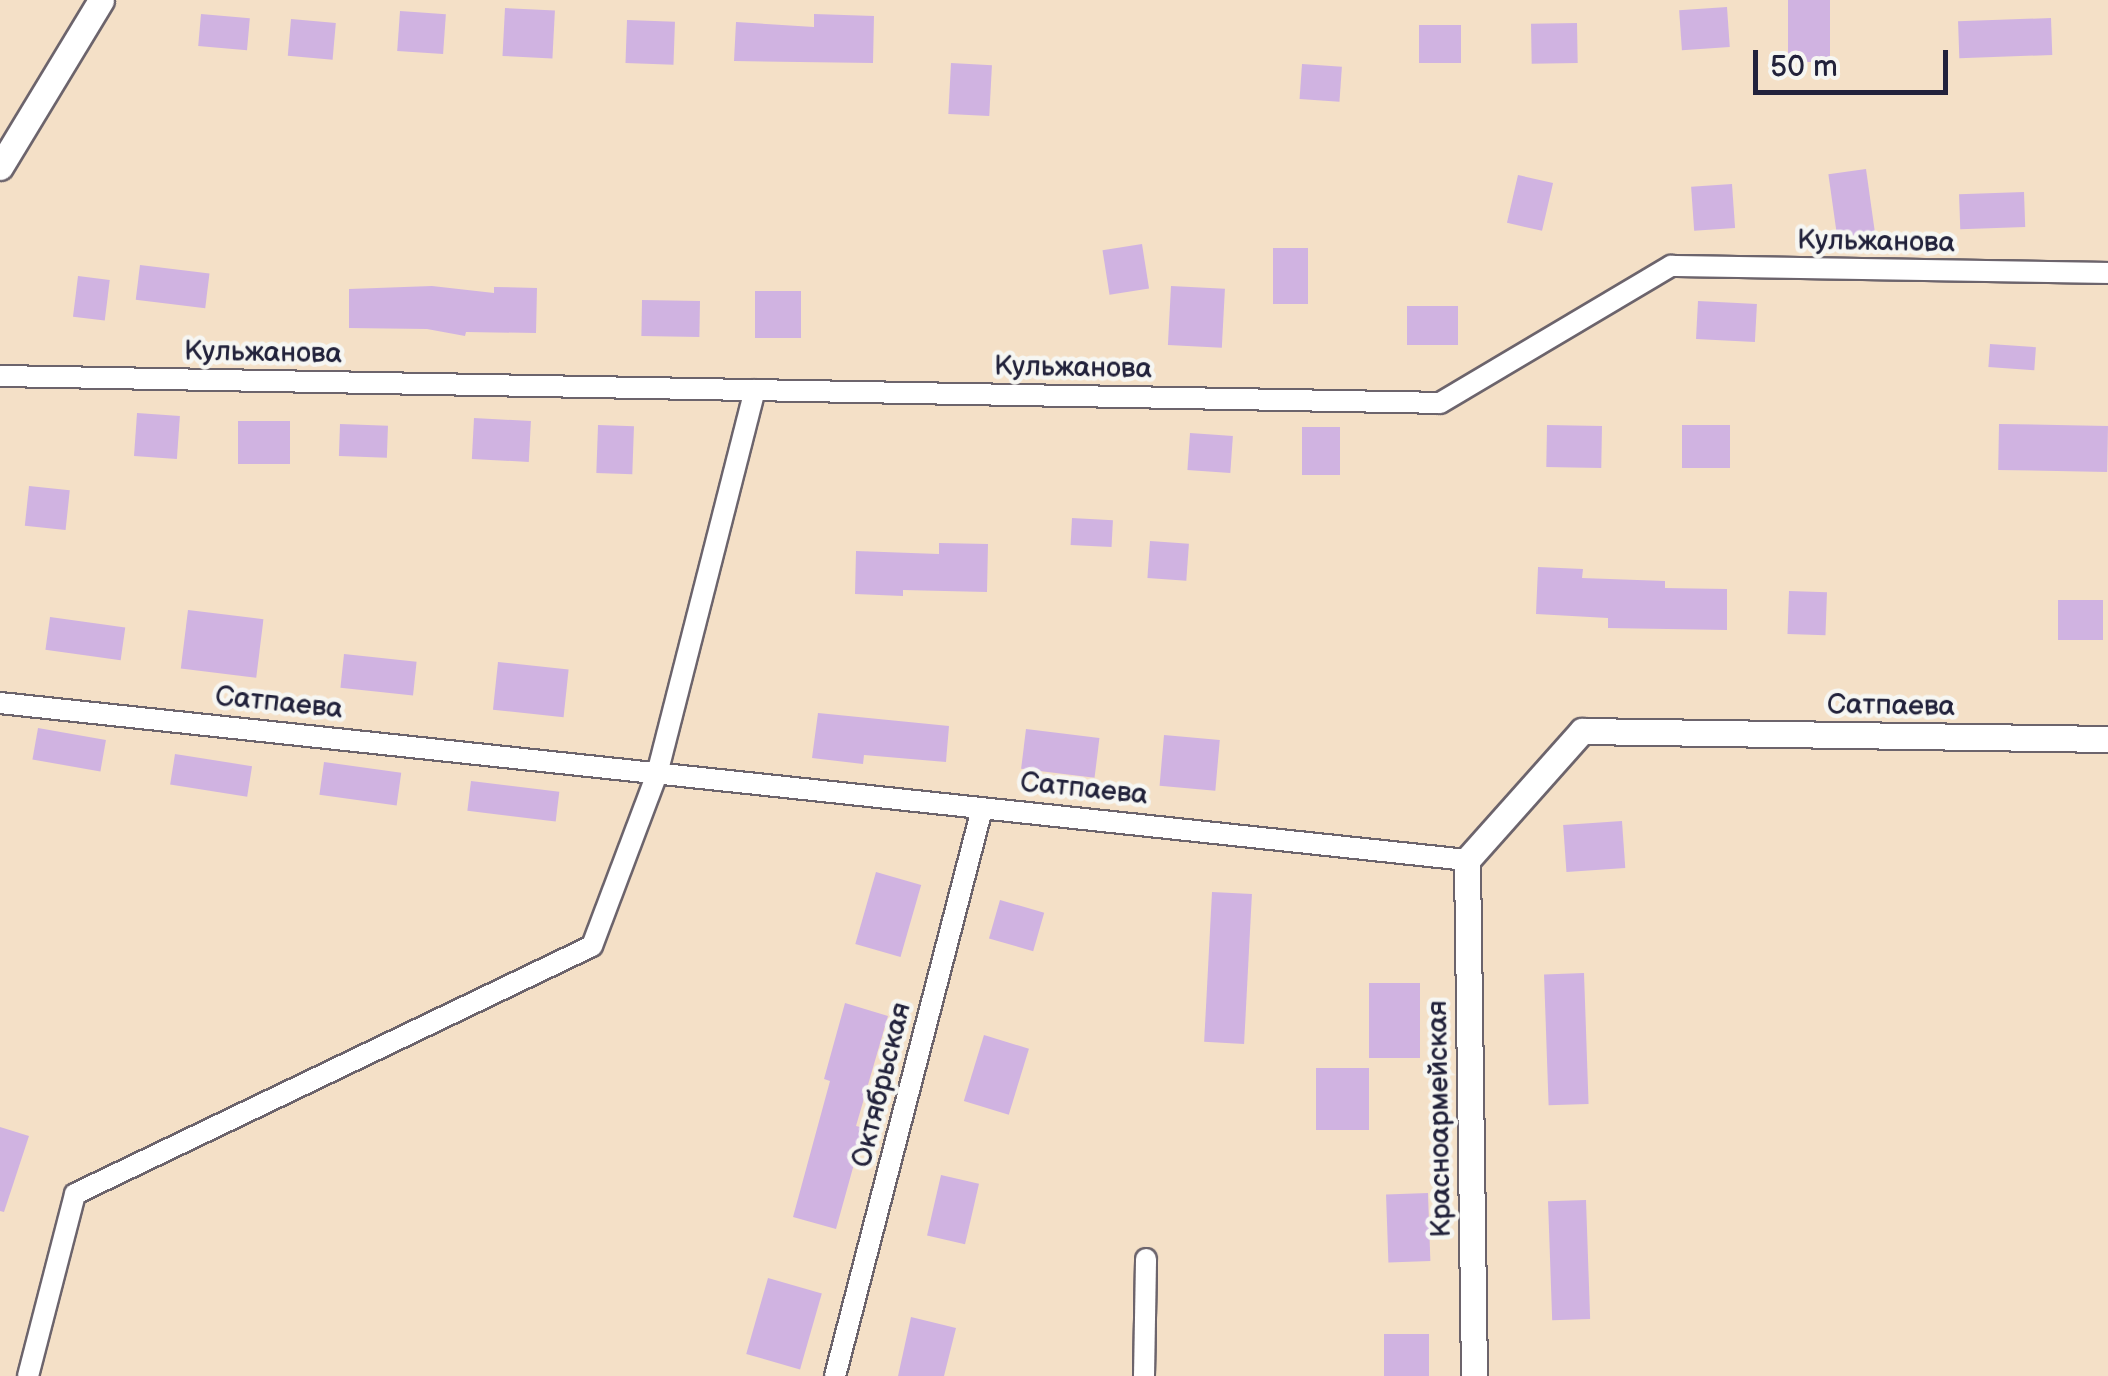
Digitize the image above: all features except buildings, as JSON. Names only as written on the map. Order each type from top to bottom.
[{"type":"street","points":[[0,167],[101,0]]},
{"type":"street","name":"Кульжанова","points":[[0,376],[1440,403],[1672,266],[2108,273]]},
{"type":"street","points":[[28,1376],[75,1194],[592,946],[657,774],[756,390]]},
{"type":"street","name":"Сатпаева","points":[[0,703],[1466,860],[1582,731],[2108,739]]},
{"type":"street","name":"Октябрьская","points":[[835,1376],[982,808]]},
{"type":"street","name":"Красноармейская","points":[[1466,860],[1474,1376]]},
{"type":"street","points":[[1144,1376],[1146,1259]]}]
